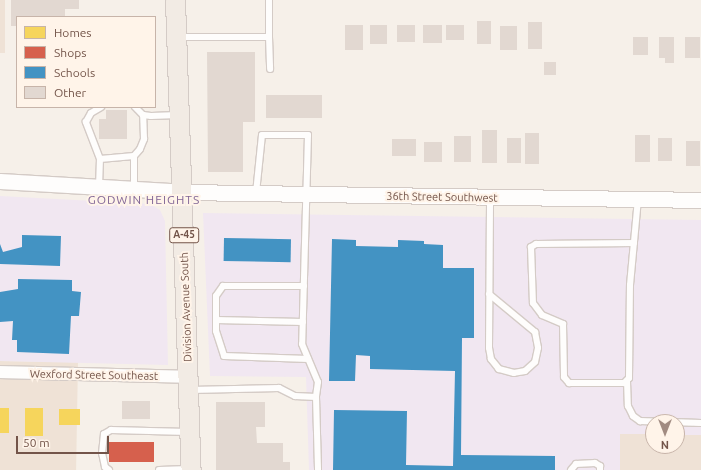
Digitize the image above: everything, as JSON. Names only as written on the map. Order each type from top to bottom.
[{"type":"main road","name":"Division Avenue South","points":[[175,0],[191,469]]},
{"type":"street","name":"36th Street Southwest","points":[[0,181],[182,192],[490,198],[701,200]]},
{"type":"street","name":"Wexford Street Southeast","points":[[0,372],[189,383]]},
{"type":"lane","points":[[269,0],[270,69]]},
{"type":"lane","points":[[177,37],[269,37]]},
{"type":"lane","points":[[99,108],[91,113],[86,122],[100,160],[99,187]]},
{"type":"lane","points":[[134,189],[134,156],[140,149],[144,138],[143,115],[136,108]]},
{"type":"lane","points":[[143,115],[180,115]]},
{"type":"lane","points":[[256,194],[262,135],[308,135],[302,344],[318,382],[316,397],[318,470]]},
{"type":"lane","points":[[100,160],[134,156]]},
{"type":"lane","points":[[489,294],[535,332],[538,348],[534,362],[525,371],[514,373],[499,369],[491,359],[489,348],[489,294],[490,198]]},
{"type":"lane","points":[[638,199],[630,285],[627,381],[628,406],[633,416],[640,421],[701,423]]},
{"type":"lane","points":[[627,381],[624,383],[566,381],[564,377],[563,324],[542,315],[533,303],[530,251],[531,247],[536,244],[634,243]]},
{"type":"lane","points":[[304,286],[223,286],[216,296],[216,320],[218,344],[224,356],[308,360]]},
{"type":"lane","points":[[216,320],[303,322]]},
{"type":"lane","points":[[189,383],[279,388],[295,396],[316,397]]},
{"type":"lane","points":[[109,470],[105,467],[102,453],[104,434],[111,430],[190,432]]},
{"type":"lane","points":[[571,470],[576,464],[595,463],[600,466],[600,470]]},
{"type":"lane","points":[[159,470],[191,469]]},
{"type":"shaded area","points":[[0,0],[5,0],[5,53],[0,53]]},
{"type":"shaded area","points":[[0,196],[150,204],[160,210],[165,221],[168,365],[0,361]]},
{"type":"shaded area","points":[[203,213],[701,220],[701,435],[685,435],[685,414],[645,414],[645,434],[620,434],[620,470],[309,470],[306,377],[210,376]]},
{"type":"shaded area","points":[[0,361],[78,362],[76,470],[0,470]]},
{"type":"shaded area","points":[[620,434],[645,434],[645,454],[685,454],[685,435],[701,435],[701,470],[620,470]]},
{"type":"building: Homes","points":[[0,408],[9,408],[9,433],[0,433]]},
{"type":"building: Homes","points":[[25,408],[43,408],[43,436],[25,436]]},
{"type":"building: Homes","points":[[59,409],[80,409],[80,425],[59,425]]},
{"type":"building: Shops","points":[[109,442],[154,442],[154,462],[109,462]]},
{"type":"building: Schools","points":[[22,235],[61,236],[60,266],[0,264],[0,244],[3,252],[22,247]]},
{"type":"building: Schools","points":[[224,238],[291,239],[291,262],[224,261]]},
{"type":"building: Schools","points":[[332,239],[356,240],[356,246],[398,247],[398,240],[424,241],[424,244],[443,245],[443,268],[474,268],[474,338],[462,338],[461,455],[555,456],[555,470],[333,470],[334,410],[407,411],[406,465],[453,466],[455,371],[370,369],[370,356],[356,355],[355,381],[329,381]]},
{"type":"building: Schools","points":[[18,279],[72,280],[72,291],[81,292],[79,316],[71,316],[69,354],[17,352],[17,340],[12,340],[13,321],[0,322],[0,292],[18,289]]},
{"type":"building: Other","points":[[11,0],[79,0],[79,9],[65,9],[65,16],[16,16],[16,26],[11,26]]},
{"type":"building: Other","points":[[477,21],[491,21],[491,44],[477,44]]},
{"type":"building: Other","points":[[528,22],[542,22],[542,49],[528,49]]},
{"type":"building: Other","points":[[345,25],[363,25],[363,50],[345,50]]},
{"type":"building: Other","points":[[370,25],[387,25],[387,44],[370,44]]},
{"type":"building: Other","points":[[397,25],[415,25],[415,42],[397,42]]},
{"type":"building: Other","points":[[423,25],[442,25],[442,43],[423,43]]},
{"type":"building: Other","points":[[446,25],[464,25],[464,40],[446,40]]},
{"type":"building: Other","points":[[500,26],[517,26],[517,50],[500,50]]},
{"type":"building: Other","points":[[633,37],[648,37],[648,55],[633,55]]},
{"type":"building: Other","points":[[659,37],[674,37],[674,63],[665,63],[665,58],[659,58]]},
{"type":"building: Other","points":[[685,37],[700,37],[700,58],[685,58]]},
{"type":"building: Other","points":[[207,52],[255,52],[255,122],[243,122],[243,172],[208,172]]},
{"type":"building: Other","points":[[544,62],[556,62],[556,75],[544,75]]},
{"type":"building: Other","points":[[266,95],[322,95],[322,118],[266,118]]},
{"type":"building: Other","points":[[106,110],[127,110],[127,139],[99,139],[99,119],[106,119]]},
{"type":"building: Other","points":[[482,130],[497,130],[497,163],[482,163]]},
{"type":"building: Other","points":[[525,133],[539,133],[539,164],[525,164]]},
{"type":"building: Other","points":[[635,135],[650,135],[650,162],[635,162]]},
{"type":"building: Other","points":[[454,136],[471,136],[471,162],[454,162]]},
{"type":"building: Other","points":[[507,138],[521,138],[521,163],[507,163]]},
{"type":"building: Other","points":[[658,138],[672,138],[672,161],[658,161]]},
{"type":"building: Other","points":[[392,139],[416,139],[416,156],[392,156]]},
{"type":"building: Other","points":[[686,141],[700,141],[700,166],[686,166]]},
{"type":"building: Other","points":[[424,142],[442,142],[442,162],[424,162]]},
{"type":"building: Other","points":[[122,401],[150,401],[150,419],[122,419]]},
{"type":"building: Other","points":[[216,402],[265,402],[265,427],[256,427],[257,443],[283,443],[283,462],[290,462],[290,470],[216,470]]},
{"type":"district","name":"GODWIN HEIGHTS","points":[[144,200]]}]
